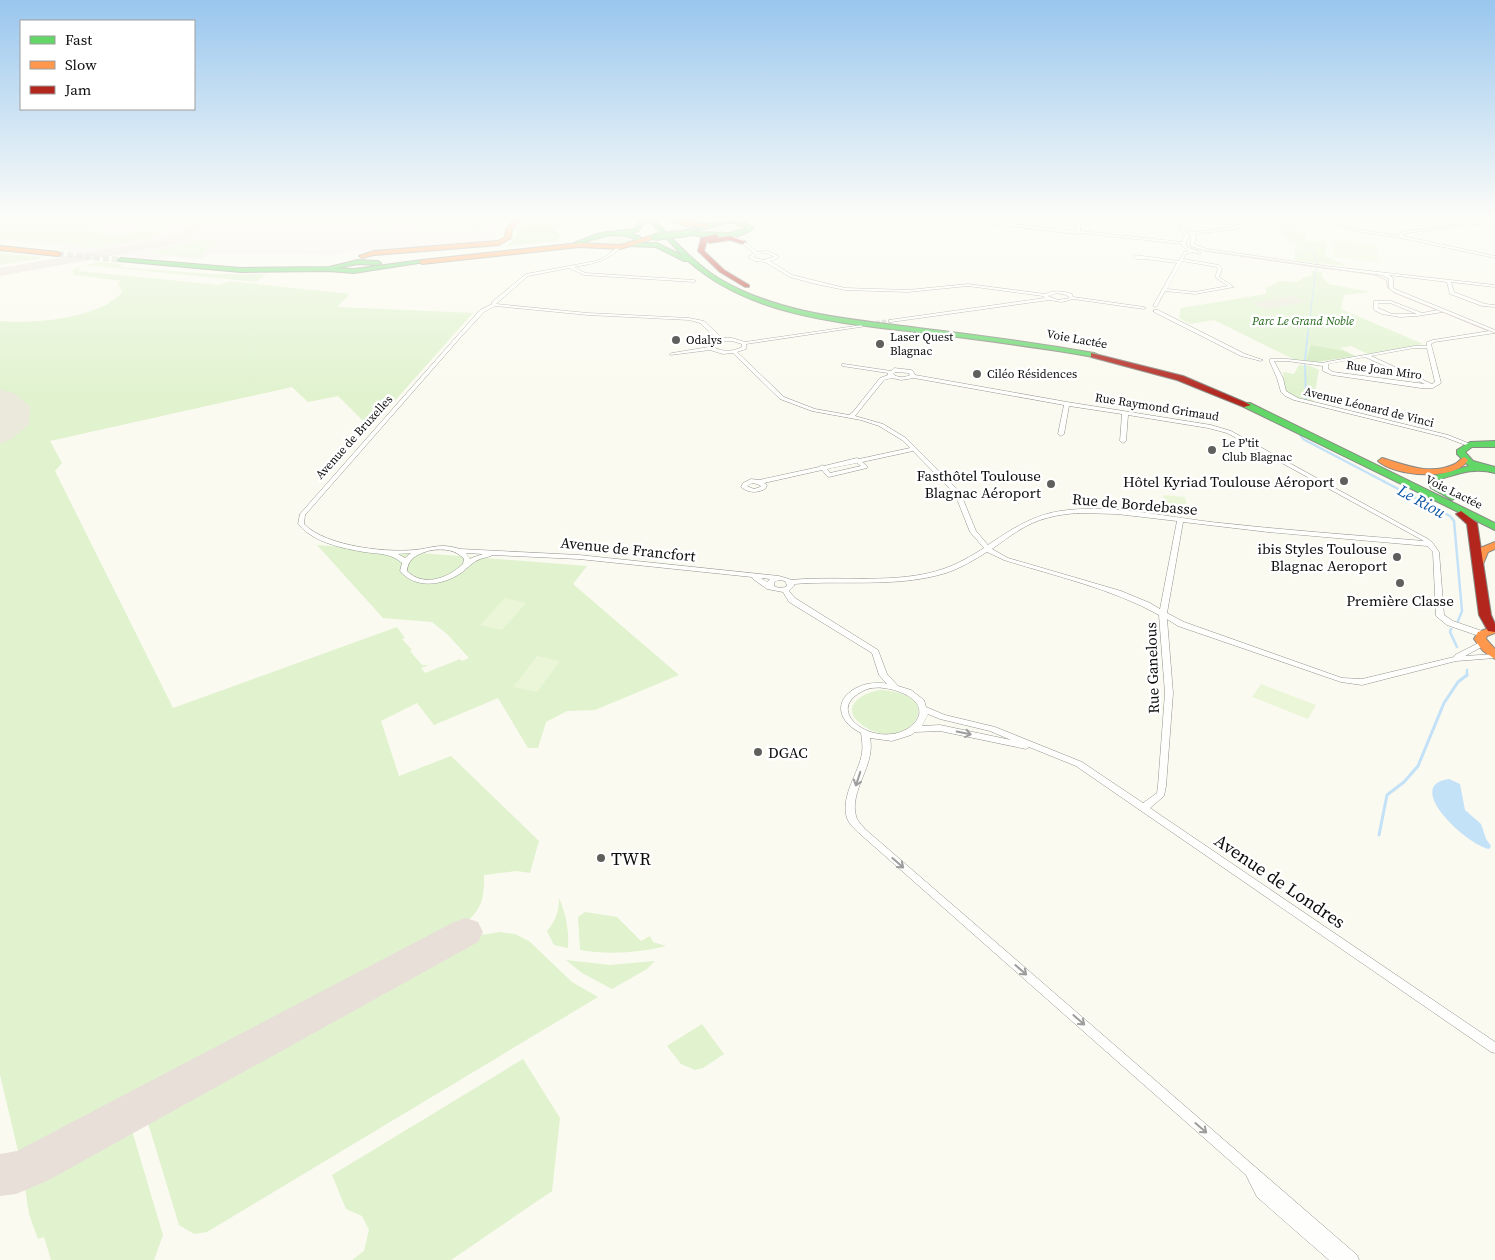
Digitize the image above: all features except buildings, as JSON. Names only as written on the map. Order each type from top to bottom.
[{"type":"main road","name":"Voie Lactée","points":[[714,278],[740,292],[806,312],[874,325],[1058,349],[1109,358],[1158,371],[1244,403],[1453,507],[1493,522]]},
{"type":"main road","name":"Voie Lactée","points":[[726,278],[751,291],[795,306],[877,322],[1058,345],[1150,364],[1229,391],[1315,431],[1493,522]]},
{"type":"main road","points":[[733,278],[753,288],[795,304],[795,306]]},
{"type":"main road","points":[[1315,431],[1398,469],[1419,474],[1432,473],[1458,466],[1464,460]]},
{"type":"main road","points":[[1478,467],[1464,460],[1460,452],[1470,445],[1495,444]]},
{"type":"main road","points":[[1493,522],[1434,486],[1432,479],[1464,468],[1478,467],[1495,470]]},
{"type":"main road","points":[[1453,507],[1472,523],[1485,611],[1495,655]]},
{"type":"main road","points":[[1478,562],[1481,552],[1485,548],[1495,545]]},
{"type":"street","points":[[524,278],[494,305],[560,312],[689,319],[702,322],[721,340]]},
{"type":"street","points":[[644,278],[694,281]]},
{"type":"street","points":[[799,278],[833,287],[891,292],[962,286],[987,287]]},
{"type":"street","points":[[807,278],[849,287]]},
{"type":"street","points":[[833,287],[897,290],[966,284],[1063,301],[1072,298],[1156,309],[1171,278]]},
{"type":"street","points":[[1164,290],[1195,293],[1232,287],[1217,278]]},
{"type":"street","points":[[1384,278],[1392,292],[1494,332]]},
{"type":"street","points":[[1390,278],[1393,290],[1442,311]]},
{"type":"street","points":[[1419,278],[1495,286]]},
{"type":"street","points":[[807,281],[817,281]]},
{"type":"street","points":[[1449,281],[1452,293],[1484,305],[1495,306]]},
{"type":"street","points":[[891,321],[1047,297],[1062,293],[1070,295],[1072,298]]},
{"type":"street","points":[[1421,314],[1391,302],[1376,302],[1376,309],[1389,315],[1402,317],[1442,311]]},
{"type":"street","name":"Avenue de Bruxelles","points":[[385,552],[348,546],[311,533],[301,524],[300,520],[303,510],[458,336],[482,311],[494,305]]},
{"type":"street","name":"Avenue Léonard de Vinci","points":[[1156,309],[1234,350],[1263,360],[1278,374]]},
{"type":"street","points":[[710,348],[711,343],[721,340],[734,340],[744,343],[860,326]]},
{"type":"street","points":[[1263,360],[1272,361],[1280,359],[1326,365],[1326,363],[1414,347],[1429,347],[1429,343],[1433,341],[1494,332]]},
{"type":"street","points":[[672,354],[710,348],[720,352],[734,352],[744,348],[744,343]]},
{"type":"street","name":"Rue Joan Miro","points":[[1326,365],[1325,370],[1332,373],[1433,386],[1438,383],[1429,347]]},
{"type":"street","points":[[734,352],[782,398],[814,410],[850,417],[884,427],[904,439],[958,493],[970,526],[991,552],[1006,558],[1118,593],[1147,605],[1181,624],[1341,680],[1362,682],[1456,659],[1495,655]]},
{"type":"street","points":[[1366,356],[1433,386]]},
{"type":"street","name":"Avenue Léonard de Vinci","points":[[1272,361],[1278,374],[1281,389],[1287,395],[1296,399],[1446,436],[1470,445]]},
{"type":"street","points":[[844,364],[891,374],[903,379],[913,376],[911,372],[906,370],[891,374],[882,380],[855,414],[850,417]]},
{"type":"street","name":"Rue Raymond Grimaud","points":[[913,376],[961,383],[1125,414],[1209,426],[1229,432],[1422,536],[1432,544]]},
{"type":"street","points":[[1061,434],[1067,404]]},
{"type":"street","points":[[1123,441],[1125,414]]},
{"type":"street","points":[[759,482],[822,467],[914,449]]},
{"type":"street","points":[[822,467],[830,475],[865,467],[857,460]]},
{"type":"street","name":"Rue de Bordebasse","points":[[778,578],[791,582],[925,576],[955,567],[1032,521],[1060,512],[1100,512],[1432,544]]},
{"type":"street","name":"Rue Ganelous","points":[[1144,808],[1161,794],[1162,786],[1169,693],[1163,614],[1180,520]]},
{"type":"street","points":[[1432,544],[1436,552],[1439,613],[1450,623],[1463,629],[1489,631]]},
{"type":"street","points":[[385,552],[422,551],[440,548],[459,551],[506,552]]},
{"type":"street","points":[[422,551],[405,562],[403,571],[406,576],[412,579],[426,582],[454,575],[480,557],[506,552]]},
{"type":"street","points":[[459,551],[467,559],[466,565]]},
{"type":"street","points":[[385,552],[395,554],[405,562]]},
{"type":"street","name":"Avenue de Francfort","points":[[506,552],[620,561],[778,578]]},
{"type":"street","name":"Avenue de Francfort","points":[[748,575],[770,587],[784,590]]},
{"type":"street","points":[[770,587],[770,581],[778,578]]},
{"type":"street","points":[[791,582],[790,587],[784,590],[792,600],[875,652],[883,675],[895,687],[915,696],[923,709],[924,719],[915,729],[903,735],[881,737],[865,732],[851,724],[845,716],[844,708],[851,694],[871,686],[883,675]]},
{"type":"street","points":[[1456,659],[1489,631]]},
{"type":"street","points":[[871,686],[895,687]]},
{"type":"street","name":"Avenue de Londres","points":[[923,709],[943,717],[992,729],[1079,764],[1495,1048]]},
{"type":"street","name":"Avenue de Londres","points":[[915,729],[940,728],[1042,749]]},
{"type":"street","points":[[865,732],[868,747],[850,809],[852,820],[862,831],[1352,1260]]},
{"type":"street","points":[[1246,1167],[1262,1192],[1339,1260]]},
{"type":"green space","points":[[96,278],[147,278],[220,285],[229,281],[350,294],[337,307],[473,313],[374,424],[367,425],[338,396],[308,402],[292,387],[50,441],[62,463],[55,471],[173,708],[397,627],[405,638],[402,639],[412,650],[410,651],[422,665],[429,665],[421,668],[425,673],[460,659],[462,661],[469,658],[448,635],[432,622],[383,618],[317,545],[587,566],[573,584],[679,675],[595,710],[567,711],[546,722],[538,748],[528,748],[498,698],[434,725],[417,703],[381,721],[399,776],[451,756],[539,841],[530,873],[517,871],[484,875],[482,901],[467,922],[42,1150],[24,1156],[19,1155],[0,1075],[0,321],[29,322],[82,314],[112,301],[122,292],[118,283],[122,281]]},
{"type":"green space","points":[[214,278],[261,278],[256,282]]},
{"type":"green space","name":"Parc Le Grand Noble","points":[[1303,278],[1323,278],[1328,284],[1371,292],[1344,295],[1341,309],[1423,344],[1368,354],[1351,346],[1340,348],[1355,356],[1316,362],[1293,359],[1214,320],[1190,324],[1179,318],[1181,308],[1266,294],[1266,288],[1280,281],[1297,282]]},
{"type":"green space","points":[[1311,345],[1344,351],[1355,356],[1316,362],[1306,361]]},
{"type":"green space","points":[[1299,365],[1311,366],[1319,370],[1313,402],[1292,396],[1285,391],[1283,372],[1294,374]]},
{"type":"green space","points":[[1163,495],[1185,497],[1190,517],[1167,515]]},
{"type":"green space","points":[[505,598],[526,603],[502,630],[480,625]]},
{"type":"green space","points":[[537,656],[560,661],[537,692],[513,687]]},
{"type":"green space","points":[[1261,684],[1316,705],[1308,719],[1252,697]]},
{"type":"green space","points":[[880,690],[902,694],[915,702],[918,711],[915,721],[906,729],[893,734],[877,732],[861,724],[855,718],[852,712],[856,702],[866,694]]},
{"type":"green space","points":[[559,898],[564,910],[568,948],[554,945],[547,931],[556,916]]},
{"type":"green space","points":[[585,912],[617,917],[641,941],[650,936],[653,942],[666,946],[623,952],[580,950],[578,917]]},
{"type":"green space","points":[[499,932],[515,934],[529,941],[572,982],[598,997],[207,1232],[194,1234],[179,1225],[145,1113],[476,936]]},
{"type":"green space","points":[[566,960],[610,965],[655,961],[647,969],[612,989],[582,973]]},
{"type":"green space","points":[[702,1024],[724,1054],[703,1068],[695,1070],[681,1064],[667,1046]]},
{"type":"green space","points":[[523,1059],[560,1118],[552,1191],[451,1260],[352,1260],[364,1251],[369,1230],[362,1216],[346,1209],[332,1175]]},
{"type":"green space","points":[[130,1124],[163,1235],[154,1260],[51,1260],[44,1237],[38,1239],[29,1214],[25,1187],[62,1160]]},
{"type":"shaded area","points":[[1292,296],[1308,302],[1266,309],[1251,303]]},
{"type":"shaded area","points":[[0,389],[16,394],[30,407],[29,424],[13,438],[0,444]]},
{"type":"water","points":[[1449,779],[1460,784],[1465,810],[1481,824],[1486,839],[1491,846],[1489,849],[1479,845],[1454,827],[1435,803],[1432,792],[1436,784]]},
{"type":"waterway","name":"Le Riou","points":[[1308,333],[1315,278]]},
{"type":"waterway","name":"Le Riou","points":[[1305,360],[1308,332]]},
{"type":"waterway","name":"Le Riou","points":[[1305,365],[1306,399]]},
{"type":"waterway","name":"Le Riou","points":[[1300,435],[1303,439],[1385,482]]},
{"type":"waterway","name":"Le Riou","points":[[1383,481],[1450,516],[1454,521],[1462,611],[1458,621]]},
{"type":"waterway","name":"Le Riou","points":[[1451,629],[1450,632],[1457,647]]},
{"type":"waterway","name":"Le Riou","points":[[1467,670],[1467,675]]},
{"type":"waterway","name":"Le Riou","points":[[1379,835],[1387,795],[1404,782],[1418,766],[1444,703],[1458,682],[1467,675]]},
{"type":"taxiway","points":[[0,1175],[16,1173],[32,1166],[466,932]]},
{"type":"tunnel","points":[[869,324],[891,321]]},
{"type":"tram line","points":[[1381,278],[1386,280],[1388,288],[1395,293],[1495,333]]},
{"type":"traffic: fast","points":[[714,278],[739,292],[762,301],[811,315],[1094,355]]},
{"type":"traffic: fast","points":[[1247,405],[1495,527]]},
{"type":"traffic: fast","points":[[1495,444],[1470,445],[1460,452],[1470,463],[1495,470]]},
{"type":"traffic: fast","points":[[1452,497],[1434,486],[1432,479],[1464,469],[1478,467]]},
{"type":"traffic: slow","points":[[1382,461],[1406,470],[1430,472],[1457,466],[1464,460]]},
{"type":"traffic: slow","points":[[1479,562],[1484,550],[1495,545]]},
{"type":"traffic: slow","points":[[1495,629],[1482,634],[1480,639],[1487,649],[1495,655]]},
{"type":"traffic: jam","points":[[733,278],[747,286]]},
{"type":"traffic: jam","points":[[1094,355],[1180,378],[1247,405]]},
{"type":"traffic: jam","points":[[1461,514],[1472,523],[1485,615],[1492,629]]},
{"type":"place","name":"Odalys","points":[[676,340]]},
{"type":"place","name":"Laser Quest Blagnac","points":[[880,344]]},
{"type":"place","name":"Ciléo Résidences","points":[[977,374]]},
{"type":"place","name":"Le P'tit Club Blagnac","points":[[1212,450]]},
{"type":"place","name":"Hôtel Kyriad Toulouse Aéroport","points":[[1344,481]]},
{"type":"place","name":"Fasthôtel Toulouse Blagnac Aéroport","points":[[1051,484]]},
{"type":"place","name":"ibis Styles Toulouse Blagnac Aeroport","points":[[1397,557]]},
{"type":"place","name":"Première Classe","points":[[1400,583]]},
{"type":"place","name":"DGAC","points":[[758,752]]},
{"type":"place","name":"TWR","points":[[601,858]]}]
